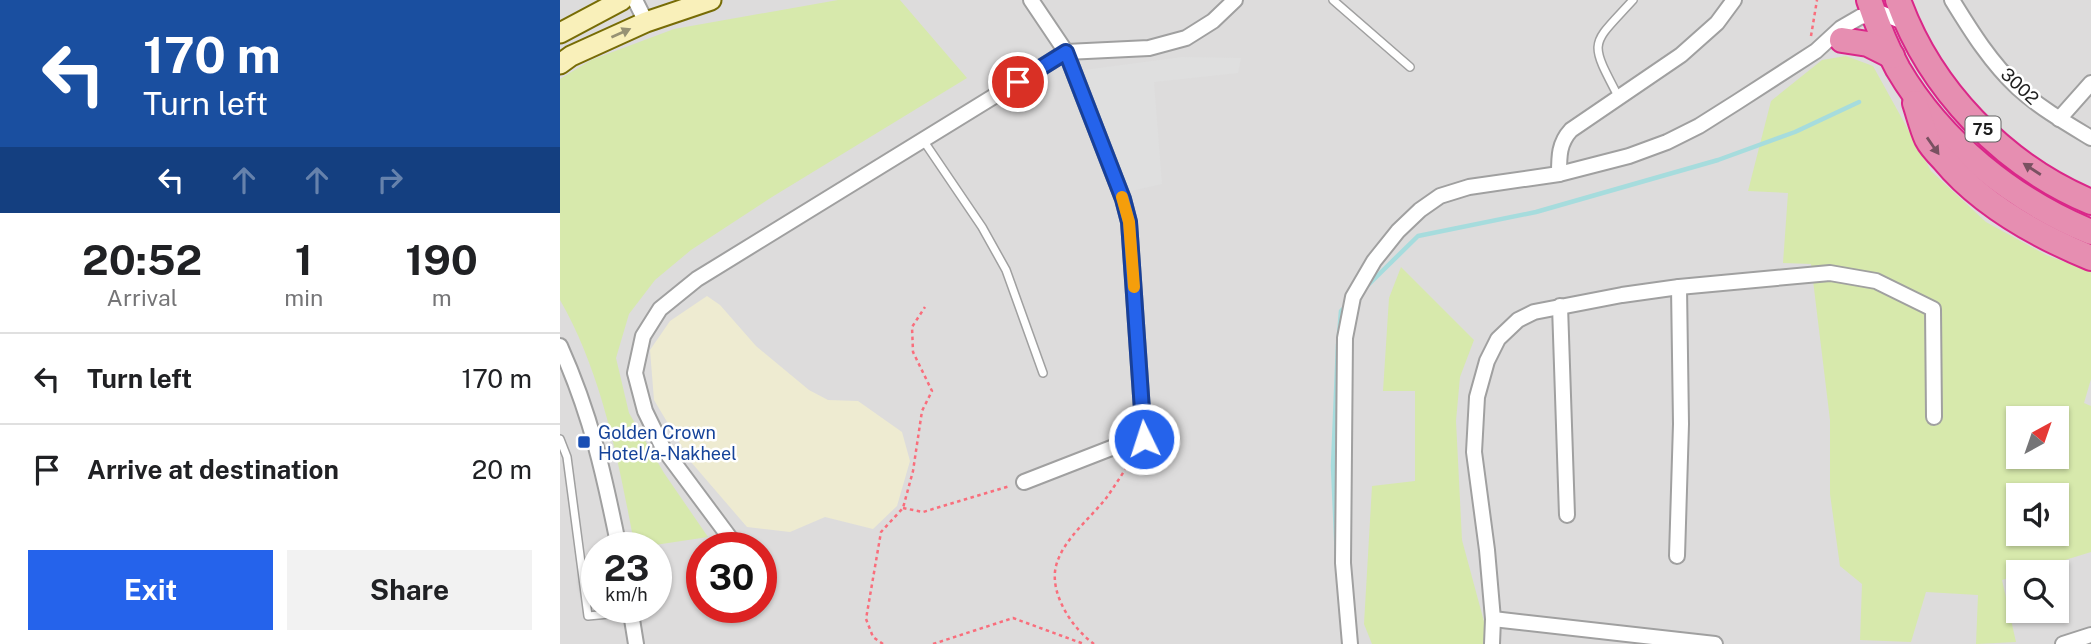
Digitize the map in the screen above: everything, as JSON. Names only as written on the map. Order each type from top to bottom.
[{"type":"highway","points":[[1842,40],[1868,44],[1887,16]]},
{"type":"highway","name":"75","points":[[1887,16],[1908,83],[1920,103],[1976,161],[2004,184],[2037,205],[2091,232]]},
{"type":"highway","name":"75","points":[[1887,16],[1922,55],[1942,86],[1994,140],[2051,181],[2091,202]]},
{"type":"highway","points":[[1908,83],[1928,141],[1952,171],[1990,203],[2024,226],[2091,258]]},
{"type":"street","points":[[560,33],[622,0]]},
{"type":"street","points":[[635,0],[646,22]]},
{"type":"street","points":[[560,64],[571,55],[646,22],[711,0]]},
{"type":"street","points":[[1024,482],[1114,447],[1144,439],[1129,222],[1123,199],[1066,52],[1031,0]]},
{"type":"street","points":[[726,532],[663,448],[645,411],[635,373],[643,336],[660,309],[697,279],[1066,52],[1149,48],[1186,38],[1213,21],[1235,0]]},
{"type":"street","points":[[1559,173],[1563,139],[1571,130],[1681,55],[1717,23],[1734,0]]},
{"type":"street","name":"3002","points":[[1952,0],[1989,56],[2019,88],[2059,119],[2091,138]]},
{"type":"street","name":"3002","points":[[1958,0],[1964,19]]},
{"type":"street","points":[[1350,644],[1343,563],[1345,338],[1353,297],[1374,261],[1398,231],[1440,196],[1469,187],[1559,173],[1629,156],[1667,142],[1699,126],[1812,53],[1850,22],[1887,16]]},
{"type":"street","points":[[1812,53],[1842,40],[1864,25],[1887,16]]},
{"type":"street","points":[[2059,119],[2091,83]]},
{"type":"street","points":[[1492,644],[1493,619],[1487,550],[1474,452],[1477,397],[1487,361],[1498,339],[1518,320],[1534,312],[1560,306],[1679,287],[1830,274],[1876,281],[1933,309],[1934,417]]},
{"type":"street","points":[[1677,556],[1681,424],[1679,287]]},
{"type":"street","points":[[1560,306],[1567,515]]},
{"type":"street","points":[[560,346],[564,370],[584,402],[602,463],[616,532]]},
{"type":"street","points":[[1493,619],[1715,644]]},
{"type":"street","points":[[632,623],[636,644]]},
{"type":"street","points":[[2063,644],[2091,635]]},
{"type":"lane","points":[[1333,0],[1410,67]]},
{"type":"lane","points":[[1618,96],[1600,62],[1596,47],[1601,34],[1633,0]]},
{"type":"lane","points":[[923,140],[982,227],[1006,270],[1043,373]]},
{"type":"lane","points":[[560,439],[567,457],[581,568]]},
{"type":"path","points":[[1812,53],[1816,0]]},
{"type":"path","points":[[883,644],[873,637],[866,619],[881,532],[902,508],[913,471],[922,411],[932,391],[913,352],[912,327],[925,307]]},
{"type":"path","points":[[1094,644],[1083,636],[1067,613],[1056,590],[1056,566],[1069,541],[1106,498],[1144,439]]},
{"type":"path","points":[[902,508],[923,512],[1024,482]]},
{"type":"path","points":[[933,644],[1013,618],[1084,644]]},
{"type":"shaded area","points":[[560,0],[2091,0],[2091,644],[560,644]]},
{"type":"shaded area","points":[[1182,57],[1241,58],[1238,73],[1154,82],[1162,184],[1127,192],[1084,70]]},
{"type":"shaded area","points":[[707,296],[720,305],[756,346],[809,390],[828,400],[858,401],[902,432],[910,461],[897,506],[873,529],[825,517],[790,532],[747,527],[691,462],[654,400],[650,350],[670,321]]},
{"type":"green space","points":[[838,0],[900,0],[967,78],[772,197],[691,250],[655,280],[629,314],[616,358],[629,413],[664,473],[705,532],[686,532],[686,540],[672,542],[672,532],[632,532],[608,421],[588,359],[560,300],[560,79],[591,60],[674,29]]},
{"type":"green space","points":[[1846,56],[1873,66],[1931,171],[1986,222],[2046,255],[2091,272],[2091,379],[2084,403],[2091,406],[2091,552],[2065,560],[2006,560],[2006,579],[2002,580],[2006,598],[2006,623],[2012,623],[2016,642],[1976,644],[1978,595],[1926,592],[1911,642],[1860,640],[1862,584],[1840,566],[1830,494],[1830,420],[1811,264],[1783,263],[1788,193],[1748,191],[1771,101],[1822,60]]},
{"type":"green space","points":[[1401,267],[1474,340],[1460,377],[1456,421],[1462,540],[1486,629],[1483,644],[1372,644],[1364,624],[1372,486],[1415,481],[1415,391],[1383,391],[1389,298]]},
{"type":"waterway","points":[[1366,287],[1418,236],[1536,212],[1718,160],[1795,132],[1859,102]]},
{"type":"waterway","points":[[1339,335],[1341,311],[1347,305]]},
{"type":"waterway","points":[[1337,559],[1333,466],[1338,344]]},
{"type":"slow traffic","points":[[1122,197],[1129,222],[1134,287]]},
{"type":"place","name":"Golden Crown Hotel/a-Nakheel","points":[[584,442]]},
{"type":"route","points":[[1018,82],[1066,52],[1123,199],[1129,222],[1144,439]]}]
